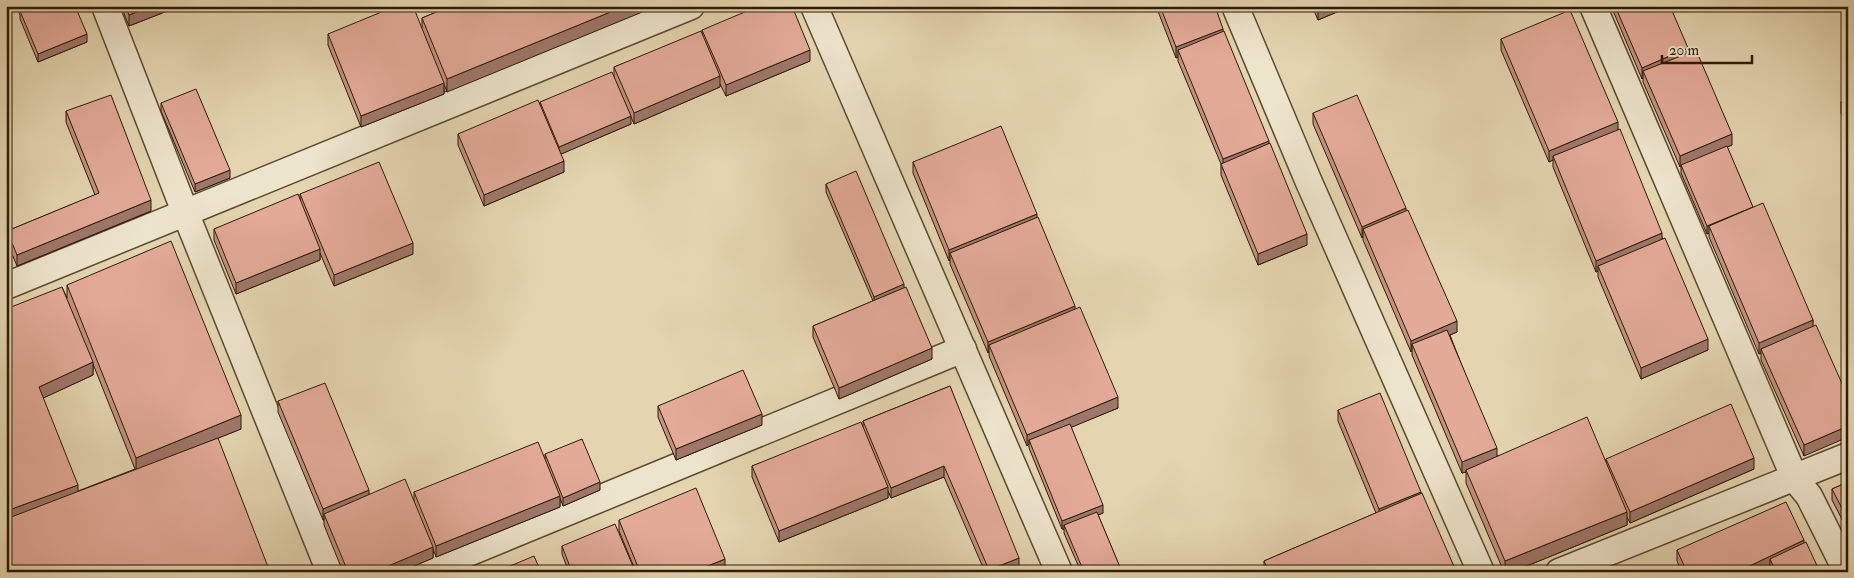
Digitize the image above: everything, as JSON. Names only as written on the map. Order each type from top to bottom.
[{"type":"street","points":[[105,6],[185,212],[330,572]]},
{"type":"street","points":[[6,286],[691,6]]},
{"type":"street","points":[[814,6],[1059,572]]},
{"type":"street","points":[[1235,6],[1308,180],[1481,572]]},
{"type":"street","points":[[1592,6],[1795,479],[1809,496],[1847,572]]},
{"type":"street","points":[[422,572],[963,349]]},
{"type":"street","points":[[1559,572],[1795,479],[1848,456]]},
{"type":"building","points":[[31,6],[75,6],[87,34],[38,54],[20,11]]},
{"type":"building","points":[[125,6],[152,6],[129,15]]},
{"type":"building","points":[[396,6],[413,6],[444,83],[361,116],[328,34]]},
{"type":"building","points":[[451,6],[625,6],[447,79],[422,18]]},
{"type":"building","points":[[759,6],[792,6],[810,50],[726,85],[702,30]]},
{"type":"building","points":[[1160,6],[1215,6],[1223,29],[1176,47]]},
{"type":"building","points":[[1315,6],[1332,6],[1318,12]]},
{"type":"building","points":[[1615,6],[1670,6],[1688,48],[1642,68]]},
{"type":"building","points":[[1570,10],[1618,122],[1549,151],[1501,39]]},
{"type":"building","points":[[701,31],[720,76],[634,113],[614,67]]},
{"type":"building","points":[[1224,31],[1269,141],[1223,159],[1178,50]]},
{"type":"building","points":[[1696,50],[1732,134],[1680,156],[1643,71]]},
{"type":"building","points":[[612,72],[631,116],[559,147],[540,102]]},
{"type":"building","points":[[196,89],[230,170],[195,184],[161,103]]},
{"type":"building","points":[[111,95],[151,200],[17,255],[7,231],[99,193],[66,111]]},
{"type":"building","points":[[1357,95],[1406,208],[1362,227],[1313,113]]},
{"type":"building","points":[[1848,99],[1848,118],[1841,102]]},
{"type":"building","points":[[538,100],[564,161],[484,195],[458,134]]},
{"type":"building","points":[[1001,126],[1037,214],[949,250],[913,162]]},
{"type":"building","points":[[1620,129],[1662,233],[1596,261],[1553,156]]},
{"type":"building","points":[[1270,143],[1307,234],[1258,254],[1221,164]]},
{"type":"building","points":[[1727,146],[1753,207],[1707,226],[1681,165]]},
{"type":"building","points":[[379,162],[413,243],[334,275],[300,194]]},
{"type":"building","points":[[856,171],[904,284],[874,297],[826,184]]},
{"type":"building","points":[[298,194],[320,249],[236,283],[214,229]]},
{"type":"building","points":[[1763,203],[1813,320],[1759,343],[1709,226]]},
{"type":"building","points":[[1408,210],[1457,321],[1411,341],[1363,229]]},
{"type":"building","points":[[1038,217],[1075,306],[988,342],[950,253]]},
{"type":"building","points":[[1665,238],[1708,339],[1641,368],[1598,266]]},
{"type":"building","points":[[171,241],[241,415],[136,458],[67,285]]},
{"type":"building","points":[[62,287],[93,362],[39,387],[78,485],[6,511],[6,309]]},
{"type":"building","points":[[906,287],[932,348],[839,388],[813,326]]},
{"type":"building","points":[[1080,307],[1118,397],[1027,435],[989,345]]},
{"type":"building","points":[[1816,325],[1848,397],[1848,426],[1804,445],[1761,349]]},
{"type":"building","points":[[1447,330],[1497,448],[1462,462],[1412,344]]},
{"type":"building","points":[[743,370],[762,414],[676,449],[658,406]]},
{"type":"building","points":[[325,383],[369,490],[323,509],[278,401]]},
{"type":"building","points":[[950,386],[1019,558],[989,570],[944,466],[891,488],[863,421]]},
{"type":"building","points":[[1380,393],[1421,492],[1379,509],[1338,410]]},
{"type":"building","points":[[1731,404],[1754,458],[1630,512],[1606,459]]},
{"type":"building","points":[[1587,417],[1627,512],[1505,561],[1466,470]]},
{"type":"building","points":[[861,422],[888,487],[779,531],[752,466]]},
{"type":"building","points":[[1070,424],[1103,505],[1062,521],[1029,440]]},
{"type":"building","points":[[218,438],[270,572],[6,572],[6,519]]},
{"type":"building","points":[[582,439],[600,482],[563,498],[545,454]]},
{"type":"building","points":[[538,442],[560,496],[436,546],[414,492]]},
{"type":"building","points":[[405,479],[433,547],[374,572],[348,572],[324,514]]},
{"type":"building","points":[[1848,482],[1848,520],[1832,489]]},
{"type":"building","points":[[696,488],[725,559],[693,572],[640,572],[619,520]]},
{"type":"building","points":[[1422,493],[1456,571],[1269,572],[1264,561]]},
{"type":"building","points":[[1786,502],[1804,540],[1737,572],[1687,572],[1677,550]]},
{"type":"building","points":[[1097,512],[1122,572],[1084,572],[1064,525]]},
{"type":"building","points":[[615,524],[635,571],[572,572],[562,546]]},
{"type":"building","points":[[1806,542],[1820,572],[1776,572],[1770,559]]},
{"type":"building","points":[[534,556],[541,572],[496,572]]}]
